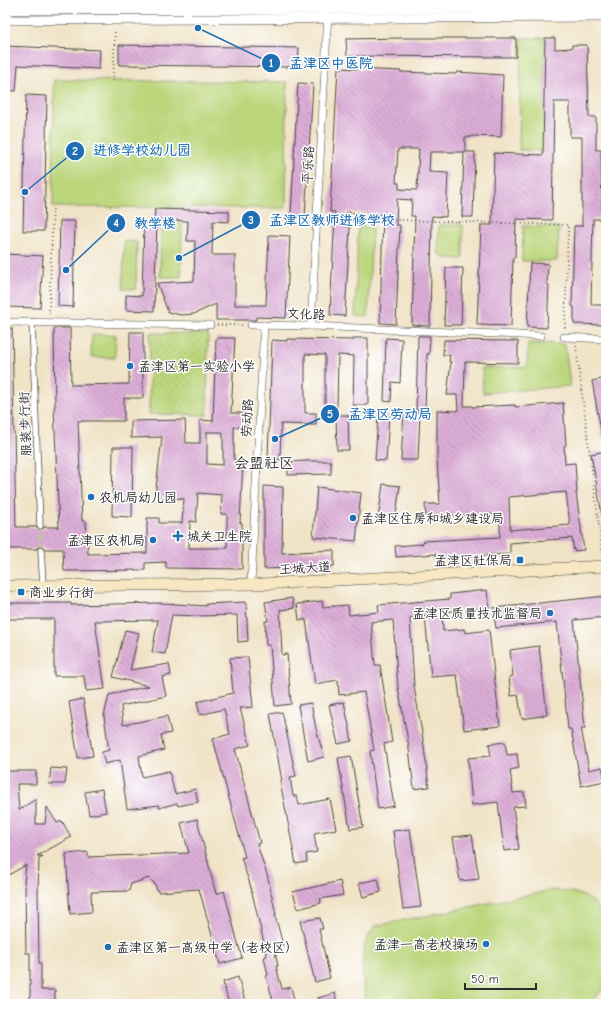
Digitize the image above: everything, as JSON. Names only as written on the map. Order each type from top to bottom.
[{"type":"main road","name":"王城大道","points":[[5,586],[251,581],[605,562]]},
{"type":"main road","name":"王城大道","points":[[5,580],[251,581]]},
{"type":"street","points":[[5,10],[328,11],[606,9]]},
{"type":"street","points":[[5,20],[116,20],[328,11],[606,17]]},
{"type":"street","name":"平乐路","points":[[311,326],[328,11]]},
{"type":"street","points":[[5,322],[210,324]]},
{"type":"street","name":"服装步行街","points":[[32,322],[40,526]]},
{"type":"street","name":"文化路","points":[[250,325],[311,326],[541,336]]},
{"type":"street","name":"劳动路","points":[[251,581],[264,325]]},
{"type":"street","points":[[564,337],[606,339]]},
{"type":"street","points":[[41,550],[43,586]]},
{"type":"path","points":[[113,81],[116,20]]},
{"type":"path","points":[[49,322],[53,207]]},
{"type":"path","points":[[318,218],[568,225],[564,337]]},
{"type":"path","points":[[210,324],[250,325]]},
{"type":"path","points":[[574,338],[605,562]]},
{"type":"green space","points":[[521,38],[545,38],[544,151],[519,150]]},
{"type":"green space","points":[[54,80],[287,82],[286,208],[53,207]]},
{"type":"green space","points":[[161,224],[182,224],[181,277],[160,277]]},
{"type":"green space","points":[[439,225],[463,225],[463,259],[445,258],[438,253]]},
{"type":"green space","points":[[523,226],[559,227],[557,261],[522,261]]},
{"type":"green space","points":[[358,227],[372,228],[368,317],[355,316]]},
{"type":"green space","points":[[124,241],[137,242],[136,289],[123,289]]},
{"type":"green space","points":[[150,333],[208,334],[207,415],[149,414]]},
{"type":"green space","points":[[92,334],[116,335],[115,358],[91,357]]},
{"type":"green space","points":[[528,343],[565,344],[570,386],[483,393],[482,368],[527,367]]},
{"type":"green space","name":"孟津一高老校操场","points":[[553,890],[565,891],[586,897],[593,902],[602,918],[606,947],[606,983],[604,988],[593,1000],[594,1004],[366,1004],[363,979],[363,952],[368,937],[375,926]]},
{"type":"building","points":[[516,38],[516,57],[347,56],[346,39]]},
{"type":"building","points":[[545,38],[555,38],[555,49],[572,48],[572,45],[587,45],[589,117],[596,117],[596,150],[601,150],[602,219],[593,219],[591,305],[606,305],[606,325],[574,324],[574,307],[572,306],[574,226],[582,226],[582,137],[570,137],[570,102],[554,102],[552,220],[516,219],[515,257],[513,257],[511,326],[477,325],[481,225],[492,225],[494,153],[543,155]]},
{"type":"building","points":[[119,45],[299,48],[298,67],[119,65]]},
{"type":"building","points":[[5,46],[100,50],[99,69],[18,65],[16,91],[5,90]]},
{"type":"building","points":[[338,68],[401,72],[456,74],[457,72],[503,75],[501,137],[465,137],[465,152],[475,152],[473,217],[462,217],[464,152],[430,152],[429,172],[448,173],[446,217],[432,216],[430,326],[412,325],[415,216],[411,216],[412,200],[397,199],[396,225],[400,225],[396,324],[380,323],[383,215],[346,212],[345,226],[350,227],[345,316],[330,315],[335,212],[330,212]],"holes":[[[398,149],[419,149],[417,190],[399,189],[399,183],[396,183]]]},
{"type":"building","points":[[298,83],[313,84],[305,216],[291,215]]},
{"type":"building","points":[[26,95],[47,96],[44,231],[23,231]]},
{"type":"building","points":[[155,209],[229,211],[229,222],[213,221],[212,255],[235,255],[235,305],[266,305],[269,235],[290,236],[286,318],[256,317],[256,320],[216,320],[216,304],[194,314],[181,315],[168,312],[157,283],[194,281],[195,241],[187,241],[188,221],[154,220]]},
{"type":"building","points":[[60,221],[75,221],[73,307],[58,306]]},
{"type":"building","points":[[144,223],[157,223],[154,311],[126,310],[126,295],[142,296]]},
{"type":"building","points":[[5,254],[43,256],[40,308],[5,307]]},
{"type":"building","points":[[530,263],[548,264],[547,284],[549,285],[547,328],[527,327]]},
{"type":"building","points":[[446,268],[463,268],[461,325],[444,325]]},
{"type":"building","points":[[12,328],[16,527],[36,527],[40,530],[44,527],[59,527],[54,407],[54,328],[70,328],[71,385],[129,384],[130,332],[143,332],[143,398],[124,398],[124,421],[78,421],[82,521],[86,521],[88,554],[147,553],[147,518],[159,518],[159,523],[182,523],[184,499],[155,496],[162,437],[131,438],[131,421],[185,420],[186,443],[200,443],[200,420],[213,421],[216,338],[235,338],[231,413],[247,413],[247,427],[234,427],[234,460],[243,460],[240,523],[242,523],[242,569],[166,568],[166,562],[145,563],[145,570],[64,571],[63,549],[45,549],[41,546],[37,549],[5,549],[5,329]],"holes":[[[207,432],[223,432],[223,465],[207,464]],[[198,493],[222,495],[221,514],[227,514],[227,548],[189,548],[190,521],[196,522]]]},
{"type":"building","points":[[418,336],[430,336],[429,354],[427,354],[425,410],[416,410]]},
{"type":"building","points":[[354,338],[368,338],[368,405],[353,405],[354,356],[338,355],[337,408],[325,408],[325,355],[305,354],[305,413],[316,413],[316,425],[281,424],[280,460],[268,459],[272,340],[354,340]]},
{"type":"building","points":[[386,338],[402,339],[400,383],[392,382],[391,402],[384,401]]},
{"type":"building","points":[[444,340],[518,341],[518,363],[465,362],[464,406],[515,405],[515,407],[563,403],[566,445],[564,446],[565,464],[575,463],[576,492],[584,550],[574,551],[572,538],[510,543],[510,554],[436,558],[436,554],[396,557],[395,546],[422,544],[424,541],[500,537],[500,514],[426,517],[425,504],[440,504],[437,459],[437,410],[458,411],[457,395],[447,395],[451,362],[449,362],[450,355],[443,355]],"holes":[[[566,492],[570,525],[510,530],[509,497]]]},
{"type":"building","points":[[606,378],[606,436],[602,436],[592,381]]},
{"type":"building","points":[[404,411],[420,412],[418,460],[401,460]]},
{"type":"building","points":[[336,415],[348,415],[349,450],[337,450]]},
{"type":"building","points":[[378,415],[389,416],[386,461],[375,460]]},
{"type":"building","points":[[113,447],[133,447],[132,517],[112,516]]},
{"type":"building","points":[[606,451],[606,514],[602,515],[591,454]]},
{"type":"building","points":[[331,461],[331,474],[288,475],[288,462]]},
{"type":"building","points":[[383,484],[400,486],[395,522],[378,519]]},
{"type":"building","points":[[264,486],[283,487],[282,553],[334,550],[334,566],[264,569]]},
{"type":"building","points":[[317,487],[361,493],[356,541],[313,537]]},
{"type":"building","points":[[487,590],[489,608],[442,612],[443,631],[464,629],[465,633],[489,630],[500,726],[464,730],[457,675],[431,677],[425,616],[410,618],[414,686],[429,787],[414,789],[408,741],[398,687],[393,620],[371,622],[375,665],[380,665],[392,742],[384,744],[394,806],[378,809],[370,751],[374,750],[364,692],[339,695],[338,680],[315,684],[306,620],[299,620],[297,604],[322,601],[323,607],[348,605],[349,615],[379,612],[378,605],[450,599],[450,594]]},
{"type":"building","points":[[606,596],[606,617],[574,620],[585,728],[581,728],[589,770],[602,767],[605,781],[581,786],[571,729],[568,729],[557,622],[496,628],[493,608]]},
{"type":"building","points":[[292,598],[294,608],[280,610],[282,655],[287,654],[291,704],[275,706],[270,645],[266,645],[265,621],[268,621],[265,602]]},
{"type":"building","points":[[246,602],[248,641],[238,642],[237,615],[172,615],[165,654],[152,652],[158,620],[95,621],[105,689],[86,691],[84,676],[54,676],[54,619],[5,619],[5,603],[71,603],[71,605],[161,603],[206,606],[206,604]]},
{"type":"building","points":[[125,630],[139,633],[130,670],[169,664],[171,675],[162,677],[166,696],[121,706],[123,725],[167,716],[171,733],[161,735],[164,750],[139,756],[142,777],[169,771],[175,794],[195,789],[198,802],[178,806],[177,803],[159,808],[159,805],[127,809],[120,760],[105,764],[102,752],[109,750],[104,716],[109,695],[149,686],[113,677]]},
{"type":"building","points":[[539,646],[547,715],[522,719],[518,695],[511,696],[509,677],[513,676],[510,650]]},
{"type":"building","points":[[248,657],[253,707],[240,708],[250,745],[235,749],[260,843],[257,844],[268,878],[275,915],[283,945],[274,947],[278,966],[276,966],[282,989],[291,987],[295,1004],[274,1004],[266,976],[268,975],[264,957],[267,956],[250,884],[241,858],[245,857],[213,739],[230,734],[224,709],[200,715],[197,702],[233,693],[230,658]]},
{"type":"building","points":[[83,699],[93,756],[78,758],[69,702]]},
{"type":"building","points":[[344,702],[352,741],[338,744],[329,705]]},
{"type":"building","points":[[311,703],[316,729],[324,757],[308,761],[298,705]]},
{"type":"building","points":[[282,712],[296,776],[290,777],[293,796],[297,796],[299,805],[330,799],[336,829],[314,833],[317,852],[306,854],[307,862],[296,864],[280,781],[282,781],[270,714]]},
{"type":"building","points":[[505,742],[507,755],[517,754],[519,768],[510,770],[513,793],[524,792],[526,806],[513,807],[519,849],[504,851],[498,802],[472,805],[468,758],[491,756],[489,744]]},
{"type":"building","points":[[351,756],[363,827],[350,829],[338,758]]},
{"type":"building","points":[[51,768],[67,769],[65,784],[49,784]]},
{"type":"building","points":[[5,771],[36,771],[36,784],[17,784],[19,810],[36,799],[36,824],[45,824],[47,807],[57,823],[62,821],[71,837],[37,856],[43,856],[39,858],[38,892],[41,990],[55,990],[55,1004],[30,1004],[30,953],[26,953],[24,883],[26,865],[5,877]]},
{"type":"building","points":[[102,789],[106,812],[89,815],[85,792]]},
{"type":"building","points":[[197,819],[216,894],[224,891],[242,958],[220,964],[199,889],[158,892],[154,883],[149,878],[131,884],[129,891],[91,892],[92,912],[70,914],[66,854],[88,852],[88,857],[189,853],[181,823]]},
{"type":"building","points":[[410,829],[421,907],[403,909],[393,831]]},
{"type":"building","points":[[472,835],[479,879],[460,881],[453,837]]},
{"type":"building","points":[[378,879],[381,892],[363,897],[359,883]]},
{"type":"building","points":[[340,881],[343,895],[320,899],[321,903],[298,909],[293,892]]},
{"type":"building","points":[[320,918],[323,929],[319,929],[330,978],[315,982],[300,921]]},
{"type":"building","points":[[238,977],[246,1004],[229,1004],[223,982]]},
{"type":"building","points":[[335,993],[337,1004],[320,1004],[318,998]]},
{"type":"tunnel","points":[[40,526],[41,550]]},
{"type":"place","name":"孟津区中医院","points":[[198,28]]},
{"type":"place","name":"进修学校幼儿园","points":[[25,192]]},
{"type":"place","name":"孟津区教师进修学校","points":[[179,258]]},
{"type":"place","name":"教学楼","points":[[66,270]]},
{"type":"place","name":"孟津区第一实验小学","points":[[130,366]]},
{"type":"place","name":"孟津区劳动局","points":[[275,439]]},
{"type":"place","name":"农机局幼儿园","points":[[91,497]]},
{"type":"place","name":"孟津区住房和城乡建设局","points":[[353,518]]},
{"type":"place","name":"城关卫生院","points":[[178,536]]},
{"type":"place","name":"孟津区农机局","points":[[153,540]]},
{"type":"place","name":"孟津区社保局","points":[[520,560]]},
{"type":"place","name":"商业步行街","points":[[21,592]]},
{"type":"place","name":"孟津区质量技术监督局","points":[[550,613]]},
{"type":"place","name":"孟津一高老校操场","points":[[486,944]]},
{"type":"place","name":"孟津区第一高级中学（老校区）","points":[[108,947]]},
{"type":"district","name":"会盟社区","points":[[264,463]]}]
